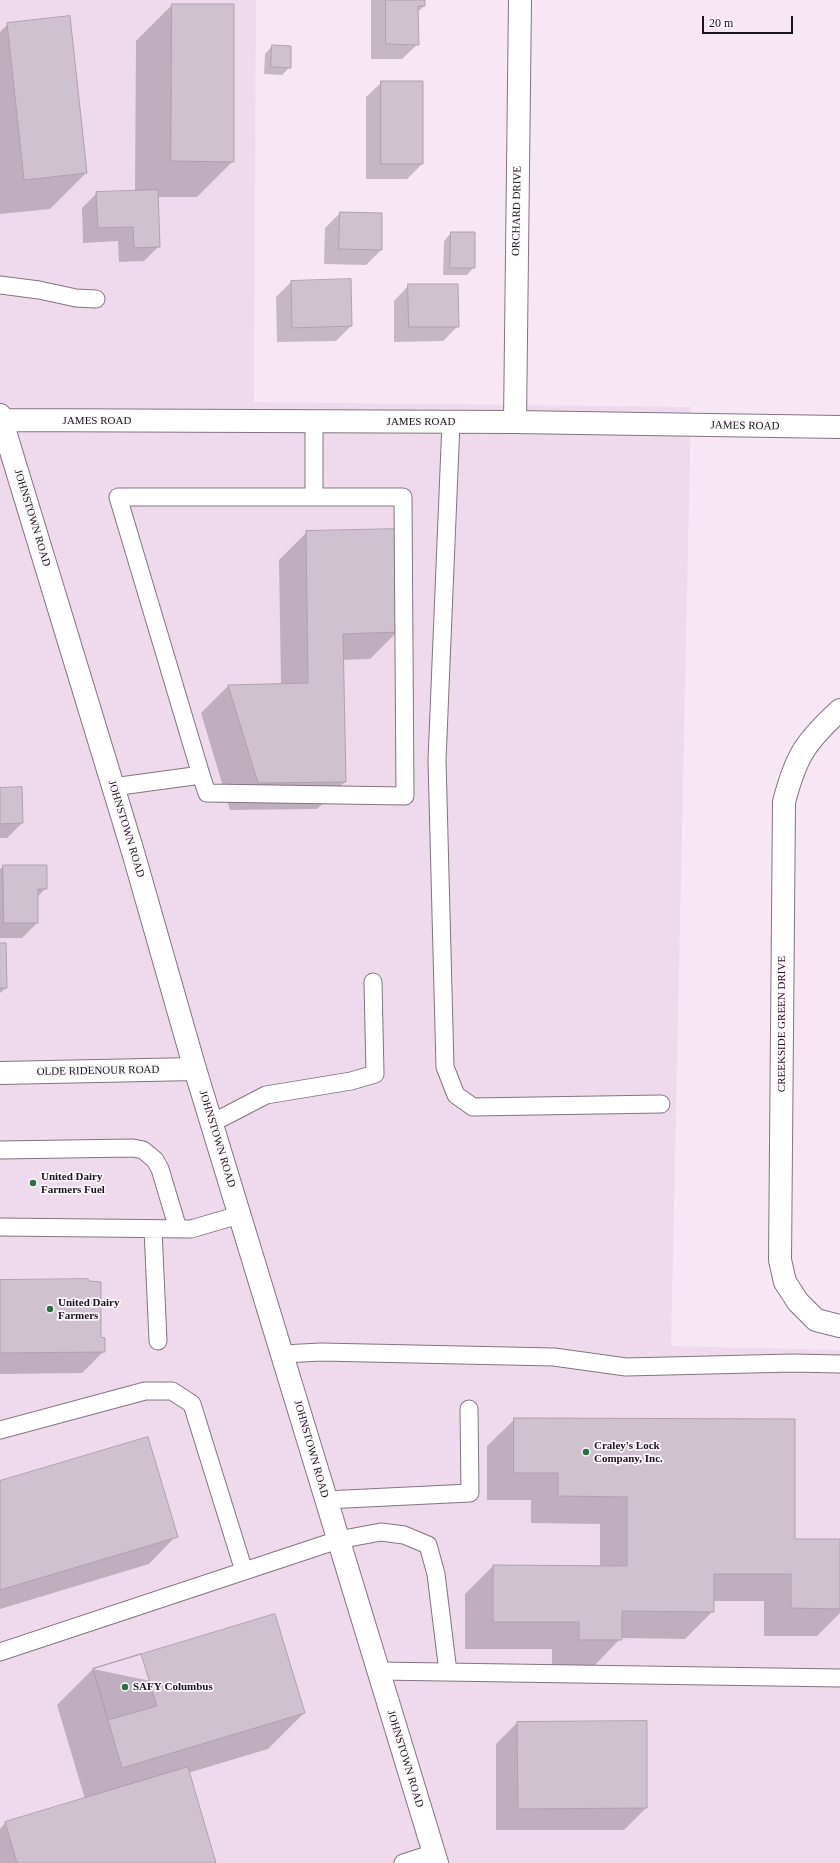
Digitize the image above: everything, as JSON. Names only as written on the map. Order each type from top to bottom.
[{"type":"street","name":"ORCHARD DRIVE","points":[[515,422],[520,0]]},
{"type":"street","name":"JAMES ROAD","points":[[1,417],[314,422],[515,422],[840,427]]},
{"type":"street","name":"JOHNSTOWN ROAD","points":[[1,417],[113,787],[195,1069],[283,1354],[325,1500],[436,1858]]},
{"type":"street","name":"CREEKSIDE GREEN DRIVE","points":[[840,710],[823,725],[804,748],[792,771],[784,802],[780,1260],[785,1282],[798,1302],[816,1320],[840,1326]]},
{"type":"street","name":"OLDE RIDENOUR ROAD","points":[[0,1073],[195,1069]]},
{"type":"lane","points":[[0,285],[39,290],[76,298],[96,298]]},
{"type":"lane","points":[[314,422],[314,497]]},
{"type":"lane","points":[[451,422],[437,760],[445,1067],[456,1095],[473,1107],[661,1104]]},
{"type":"lane","points":[[118,497],[403,497],[405,796],[207,792],[201,775],[118,497]]},
{"type":"lane","points":[[113,787],[201,775]]},
{"type":"lane","points":[[212,1123],[266,1095],[351,1081],[375,1074],[373,982]]},
{"type":"lane","points":[[0,1150],[116,1147],[143,1150],[155,1160],[160,1169],[178,1229]]},
{"type":"lane","points":[[0,1227],[191,1229],[239,1215]]},
{"type":"lane","points":[[153,1229],[158,1341]]},
{"type":"lane","points":[[283,1354],[321,1352],[554,1357],[626,1367],[793,1363],[840,1364]]},
{"type":"lane","points":[[0,1430],[145,1390],[172,1391],[192,1404],[244,1571]]},
{"type":"lane","points":[[325,1500],[470,1492],[469,1409]]},
{"type":"lane","points":[[0,1652],[338,1540],[382,1532],[404,1535],[428,1545],[436,1574],[448,1672]]},
{"type":"lane","points":[[378,1671],[840,1678]]},
{"type":"lane","points":[[403,1863],[436,1858]]},
{"type":"shaded area","points":[[0,0],[256,0],[254,402],[691,407],[671,1346],[840,1350],[840,1863],[0,1863]]},
{"type":"building","points":[[386,0],[425,0],[425,6],[418,6],[419,45],[386,44]]},
{"type":"building","points":[[172,4],[234,4],[234,162],[171,161]]},
{"type":"building","points":[[70,16],[87,173],[24,180],[7,23]]},
{"type":"building","points":[[272,45],[291,46],[291,68],[271,67]]},
{"type":"building","points":[[381,81],[423,81],[423,164],[381,164]]},
{"type":"building","points":[[158,190],[160,247],[134,248],[133,227],[98,228],[96,192]]},
{"type":"building","points":[[340,212],[382,213],[382,250],[339,249]]},
{"type":"building","points":[[451,232],[475,232],[475,268],[450,268]]},
{"type":"building","points":[[351,279],[352,326],[292,328],[291,281]]},
{"type":"building","points":[[408,284],[458,284],[459,327],[409,327]]},
{"type":"building","points":[[398,529],[399,632],[343,634],[346,782],[258,783],[228,685],[308,683],[306,531]]},
{"type":"building","points":[[22,787],[23,823],[0,824],[0,788]]},
{"type":"building","points":[[3,865],[47,865],[47,889],[38,889],[38,923],[4,923]]},
{"type":"building","points":[[0,943],[6,943],[7,988],[0,988]]},
{"type":"building","name":"United Dairy Farmers","points":[[88,1279],[89,1281],[101,1282],[101,1337],[105,1338],[105,1352],[0,1353],[0,1280]]},
{"type":"building","points":[[514,1418],[795,1419],[795,1539],[840,1539],[840,1609],[791,1608],[791,1574],[714,1574],[714,1612],[622,1611],[622,1640],[579,1640],[579,1622],[493,1622],[493,1565],[627,1566],[627,1497],[558,1496],[558,1473],[514,1473]]},
{"type":"building","points":[[148,1437],[178,1537],[0,1590],[0,1481]]},
{"type":"building","points":[[275,1614],[305,1713],[122,1768],[93,1669]]},
{"type":"building","name":"SAFY Columbus","points":[[141,1654],[157,1706],[108,1720],[93,1669]]},
{"type":"building","points":[[647,1721],[647,1808],[518,1809],[517,1722]]},
{"type":"building","points":[[188,1767],[216,1863],[17,1863],[5,1822]]},
{"type":"place","name":"United Dairy Farmers Fuel","points":[[33,1183]]},
{"type":"place","name":"United Dairy Farmers","points":[[50,1309]]},
{"type":"place","name":"Craley's Lock Company, Inc.","points":[[586,1452]]},
{"type":"place","name":"SAFY Columbus","points":[[125,1687]]}]
